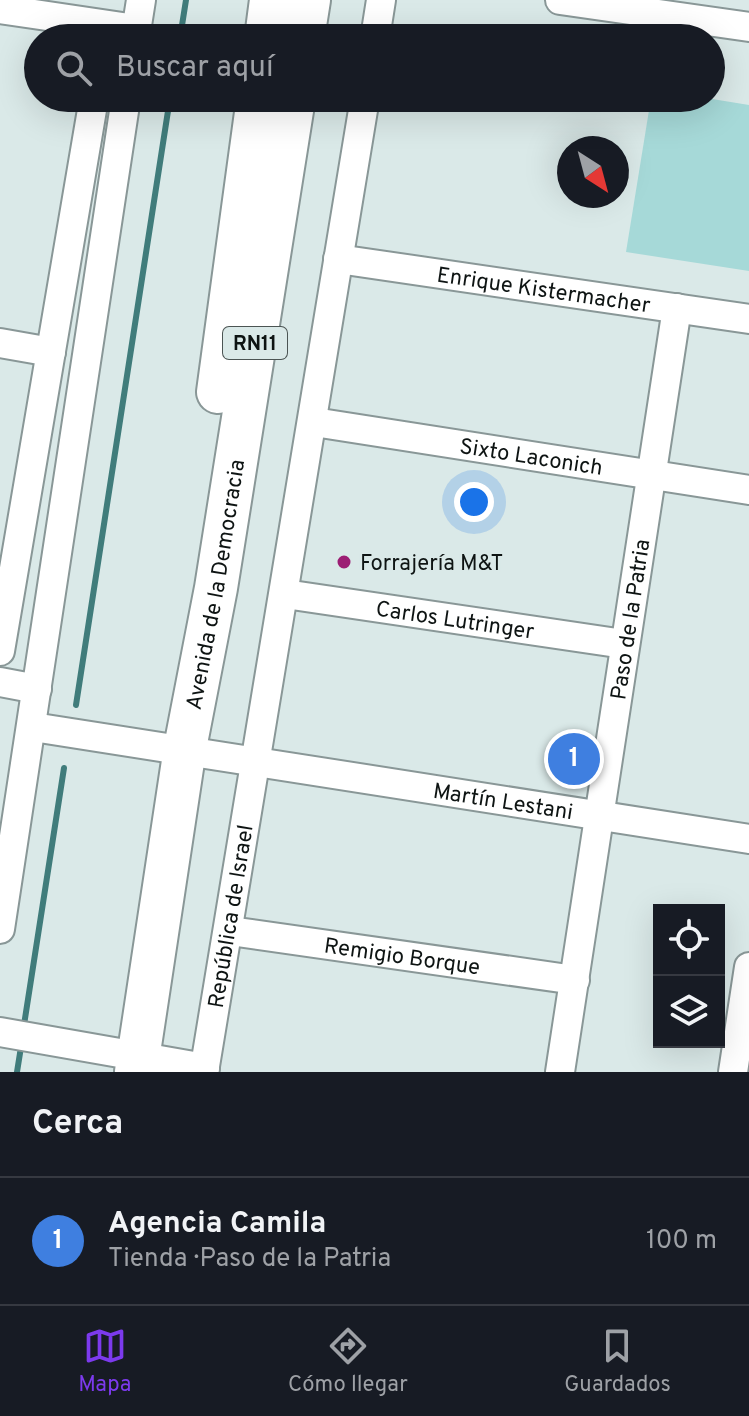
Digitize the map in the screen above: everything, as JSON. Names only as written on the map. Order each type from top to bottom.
[{"type":"highway","points":[[268,24],[271,0]]},
{"type":"highway","points":[[305,24],[309,0]]},
{"type":"highway","name":"Avenida de la Democracia","points":[[123,1063],[173,747],[256,112]]},
{"type":"highway","name":"Avenida de la Democracia","points":[[123,1063],[129,964],[173,747],[216,588],[292,112]]},
{"type":"street","points":[[137,24],[141,0]]},
{"type":"street","points":[[377,24],[381,0]]},
{"type":"street","points":[[560,0],[708,10],[749,27]]},
{"type":"street","points":[[0,9],[106,21]]},
{"type":"street","points":[[0,651],[92,112]]},
{"type":"street","points":[[0,929],[124,112]]},
{"type":"street","points":[[256,762],[363,112]]},
{"type":"street","name":"Enrique Kistermacher","points":[[338,259],[749,319]]},
{"type":"street","name":"Paso de la Patria","points":[[560,1072],[677,308]]},
{"type":"street","points":[[0,343],[51,352]]},
{"type":"street","name":"Sixto Laconich","points":[[314,422],[749,490]]},
{"type":"street","name":"Carlos Lutringer","points":[[285,594],[624,644]]},
{"type":"street","points":[[0,682],[37,689]]},
{"type":"street","name":"Martín Lestani","points":[[33,727],[749,839]]},
{"type":"street","name":"República de Israel","points":[[204,1070],[230,931],[256,762]]},
{"type":"street","name":"Remigio Borque","points":[[230,931],[575,980]]},
{"type":"street","points":[[733,1072],[749,967]]},
{"type":"street","points":[[0,1032],[123,1063],[204,1070]]},
{"type":"shaded area","points":[[725,101],[749,105],[749,271],[626,252],[649,112],[725,112]]},
{"type":"waterway","points":[[182,24],[186,0]]},
{"type":"waterway","points":[[76,705],[168,112]]},
{"type":"waterway","points":[[24,1025],[64,768]]},
{"type":"waterway","points":[[17,1072],[21,1047]]},
{"type":"place","name":"Forrajería M&T","points":[[344,562]]},
{"type":"place","name":"Agencia Camila","points":[[574,759]]}]
